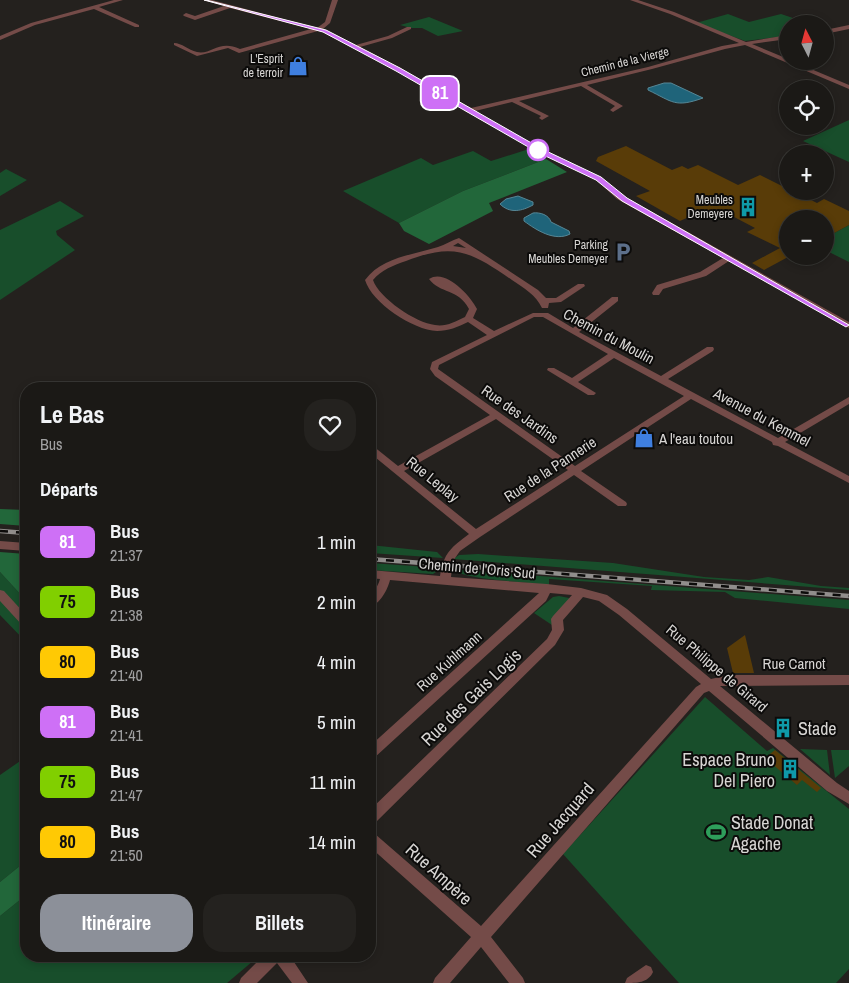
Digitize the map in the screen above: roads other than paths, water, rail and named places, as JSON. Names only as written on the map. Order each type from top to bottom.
[{"type":"street","points":[[0,38],[33,24],[120,0]]},
{"type":"street","points":[[206,0],[315,28],[355,47],[540,151],[553,163],[581,174],[849,325]]},
{"type":"street","points":[[176,44],[197,54],[229,46],[238,51],[327,23],[335,0]]},
{"type":"street","points":[[633,0],[672,13],[747,43],[849,87]]},
{"type":"street","points":[[186,15],[195,18],[230,6]]},
{"type":"street","points":[[94,7],[137,26]]},
{"type":"street","points":[[355,47],[390,37],[409,28]]},
{"type":"street","points":[[834,30],[849,28]]},
{"type":"street","name":"Chemin de la Vierge","points":[[468,110],[514,101],[673,62],[720,48],[779,38]]},
{"type":"street","points":[[582,84],[620,106],[613,110]]},
{"type":"street","points":[[514,101],[546,116],[542,118]]},
{"type":"street","points":[[441,248],[457,238],[535,292],[544,302]]},
{"type":"street","points":[[457,291],[472,305],[473,312],[468,318],[444,328],[431,328],[421,326],[370,287],[370,278],[376,271],[422,252],[441,248],[463,249],[487,259]]},
{"type":"street","points":[[656,293],[665,284],[704,274],[728,258]]},
{"type":"street","name":"Chemin du Moulin","points":[[545,315],[544,302],[558,300],[581,286]]},
{"type":"street","points":[[573,332],[615,299]]},
{"type":"street","name":"Chemin du Moulin","points":[[437,362],[527,317],[545,315],[661,380]]},
{"type":"street","points":[[468,318],[492,334]]},
{"type":"street","points":[[661,380],[710,349]]},
{"type":"street","points":[[572,382],[614,354]]},
{"type":"street","name":"Rue des Jardins","points":[[437,362],[434,367],[438,374],[622,504]]},
{"type":"street","points":[[551,370],[591,392]]},
{"type":"street","name":"Avenue du Kemmel","points":[[661,380],[776,443],[849,480]]},
{"type":"street","name":"Rue de la Pannerie","points":[[445,580],[450,554],[476,534],[690,396]]},
{"type":"street","points":[[776,443],[849,400]]},
{"type":"street","points":[[398,470],[497,416]]},
{"type":"street","name":"Rue Leplay","points":[[376,453],[476,534]]},
{"type":"street","points":[[0,545],[20,547]]},
{"type":"street","name":"Chemin de l'Oris Sud","points":[[376,575],[581,592]]},
{"type":"street","points":[[376,596],[383,588],[386,576]]},
{"type":"street","name":"Rue Kuhlmann","points":[[376,749],[542,598],[547,588]]},
{"type":"street","name":"Rue Philippe de Girard","points":[[581,592],[603,598],[612,603],[832,787],[849,798]]},
{"type":"street","name":"Rue des Gais Logis","points":[[376,813],[552,642],[556,636],[561,613],[581,592]]},
{"type":"street","points":[[0,594],[20,616]]},
{"type":"street","points":[[729,700],[728,688],[739,679]]},
{"type":"street","name":"Rue Carnot","points":[[710,684],[722,680],[739,679],[849,680]]},
{"type":"street","name":"Rue Jacquard","points":[[440,983],[650,745],[696,695],[710,684]]},
{"type":"street","name":"Rue Ampère","points":[[376,843],[482,937],[518,983]]},
{"type":"street","points":[[246,983],[268,962]]},
{"type":"street","points":[[285,962],[301,983]]},
{"type":"street","points":[[632,983],[646,972]]},
{"type":"water","points":[[671,83],[703,98],[680,103],[648,90],[648,88]]},
{"type":"water","points":[[518,196],[533,202],[533,205],[525,209],[512,210],[500,204],[506,199]]},
{"type":"water","points":[[533,213],[546,216],[551,222],[569,231],[570,234],[558,237],[552,236],[534,228],[524,221],[524,218]]},
{"type":"railway","points":[[0,531],[20,533]]},
{"type":"railway","points":[[376,559],[849,596]]},
{"type":"place","name":"L'Esprit de terroir","points":[[298,66]]},
{"type":"place","name":"Meubles Demeyere","points":[[748,207]]},
{"type":"place","name":"Parking Meubles Demeyer","points":[[623,252]]},
{"type":"place","name":"A l'eau toutou","points":[[644,438]]},
{"type":"place","name":"Stade","points":[[783,728]]},
{"type":"place","name":"Espace Bruno Del Piero","points":[[790,769]]},
{"type":"place","name":"Stade Donat Agache","points":[[716,832]]}]
